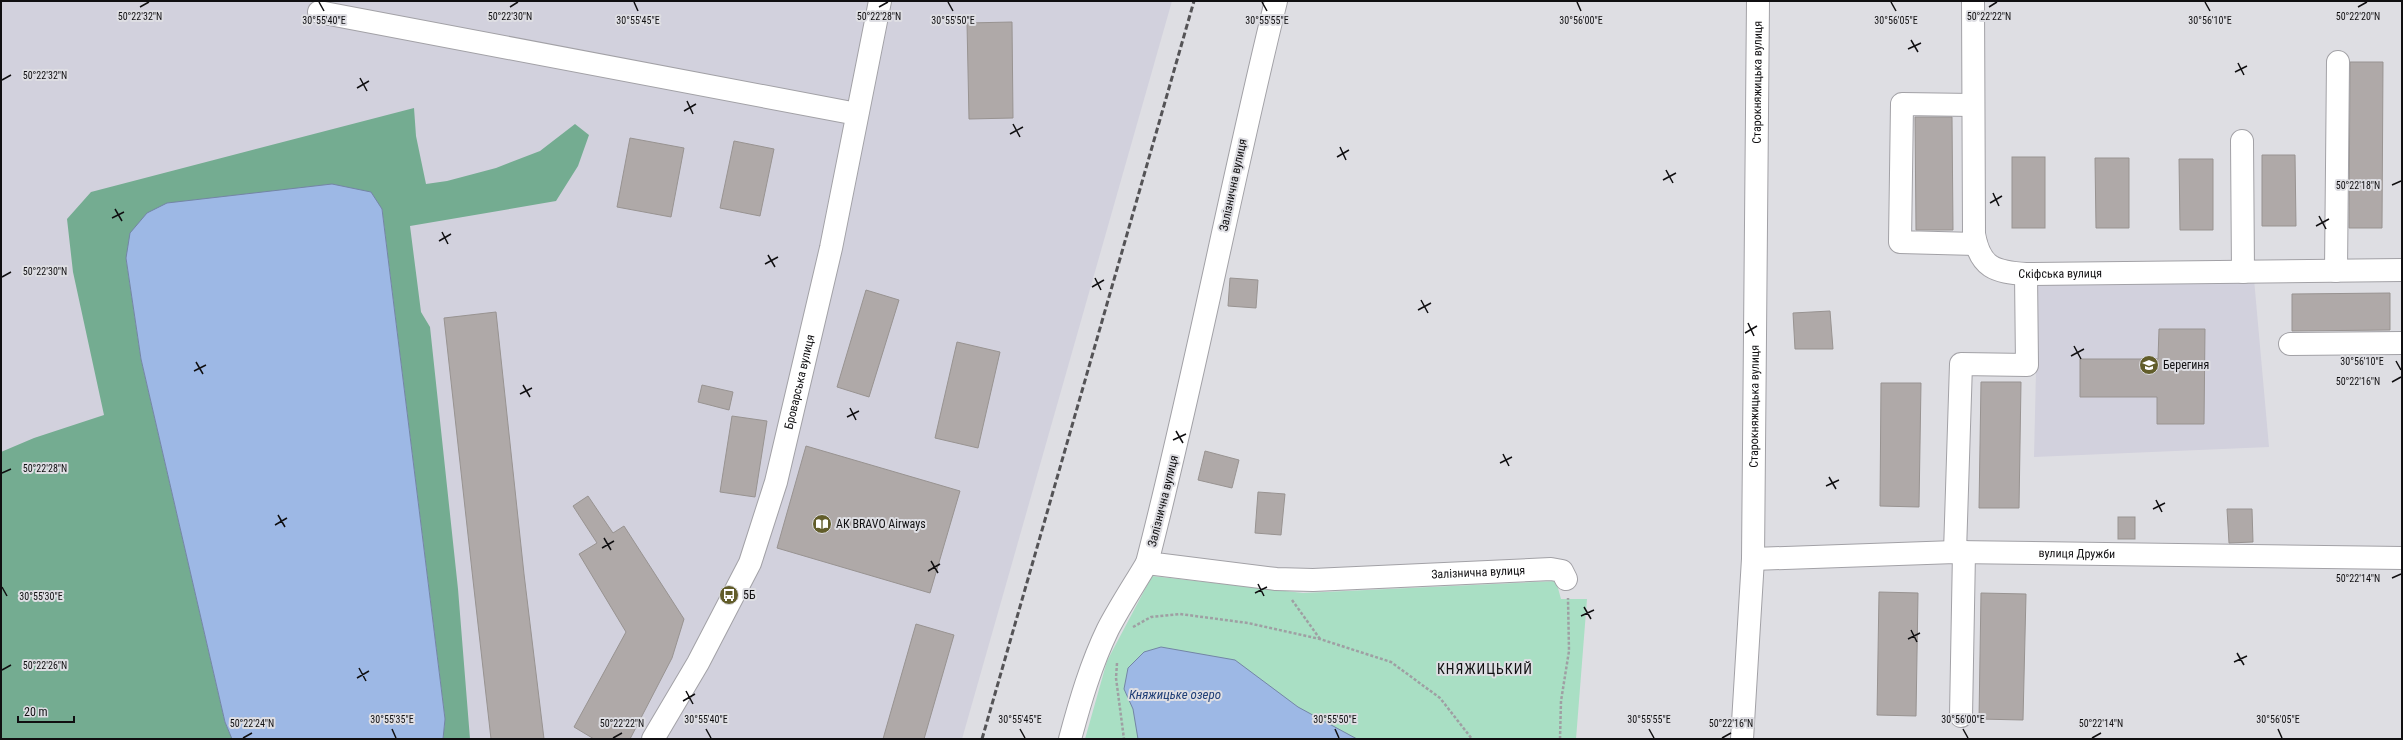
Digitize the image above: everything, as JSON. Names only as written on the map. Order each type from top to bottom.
[{"type":"street","name":"Броварська вулиця","points":[[653,739],[698,663],[750,563],[780,467],[830,248],[880,1]]},
{"type":"street","name":"Залізнична вулиця","points":[[1276,1],[1255,85],[1175,457],[1147,563],[1276,579],[1352,580],[1551,569],[1562,571],[1566,579]]},
{"type":"street","name":"Старокняжицька вулиця","points":[[1742,739],[1752,559],[1758,1]]},
{"type":"street","name":"Скіфська вулиця","points":[[1973,1],[1973,105],[1976,244],[1977,251],[1987,265],[2003,272],[2026,274],[2402,270]]},
{"type":"street","points":[[319,12],[858,114]]},
{"type":"street","points":[[2336,271],[2338,62]]},
{"type":"street","points":[[1973,105],[1902,104],[1900,242],[1976,244]]},
{"type":"street","points":[[2242,141],[2243,272]]},
{"type":"street","points":[[1961,716],[1959,552],[1961,364],[2027,365],[2026,274]]},
{"type":"street","points":[[2290,344],[2402,343]]},
{"type":"street","name":"вулиця Дружби","points":[[1752,559],[1959,552],[2402,558]]},
{"type":"street","points":[[1070,739],[1080,703],[1103,640],[1147,563]]},
{"type":"path","points":[[1276,579],[1320,639]]},
{"type":"path","points":[[1560,739],[1561,701],[1569,651],[1570,610],[1566,579]]},
{"type":"path","points":[[1128,632],[1151,617],[1180,614],[1248,623],[1320,639],[1391,662],[1440,698],[1472,739]]},
{"type":"path","points":[[1117,657],[1116,678],[1124,739]]},
{"type":"shaded area","points":[[1,1],[1172,1],[962,739],[1,739]]},
{"type":"shaded area","name":"Берегиня","points":[[2254,279],[2269,447],[2034,457],[2038,283]]},
{"type":"green space","points":[[414,108],[416,136],[426,184],[447,181],[496,168],[540,151],[575,124],[589,135],[578,166],[556,201],[410,226],[421,312],[430,327],[458,589],[470,739],[443,739],[445,719],[382,209],[126,258],[141,359],[225,722],[232,739],[1,739],[1,452],[34,438],[104,415],[73,272],[67,219],[91,192]]},
{"type":"green space","points":[[1152,576],[1303,593],[1556,581],[1561,599],[1587,599],[1576,739],[1085,739],[1107,661]]},
{"type":"water","points":[[332,184],[371,192],[382,209],[445,719],[443,739],[232,739],[225,722],[141,359],[126,258],[130,233],[147,213],[167,203]]},
{"type":"water","name":"Княжицьке озеро","points":[[1161,647],[1235,660],[1298,707],[1357,739],[1138,739],[1133,709],[1124,689],[1128,668],[1144,652]]},
{"type":"building","points":[[1012,22],[1013,118],[969,119],[967,23]]},
{"type":"building","points":[[2350,62],[2383,62],[2382,228],[2349,228]]},
{"type":"building","points":[[1915,117],[1952,117],[1953,230],[1916,230]]},
{"type":"building","points":[[630,138],[684,148],[671,217],[617,207]]},
{"type":"building","points":[[734,141],[774,149],[760,216],[720,208]]},
{"type":"building","points":[[2262,155],[2295,155],[2296,226],[2262,226]]},
{"type":"building","points":[[2012,157],[2045,157],[2045,228],[2012,228]]},
{"type":"building","points":[[2095,158],[2129,158],[2129,228],[2096,228]]},
{"type":"building","points":[[2179,159],[2213,159],[2213,230],[2180,230]]},
{"type":"building","points":[[1230,278],[1258,280],[1256,308],[1228,306]]},
{"type":"building","points":[[866,290],[899,300],[869,397],[837,387]]},
{"type":"building","points":[[2390,293],[2390,330],[2292,331],[2292,294]]},
{"type":"building","points":[[1830,311],[1833,349],[1795,349],[1793,313]]},
{"type":"building","points":[[496,312],[524,574],[544,739],[491,739],[473,580],[444,318]]},
{"type":"building","points":[[2159,329],[2205,329],[2204,424],[2157,424],[2157,397],[2080,397],[2080,359],[2158,359]]},
{"type":"building","points":[[957,342],[1000,352],[978,448],[935,438]]},
{"type":"building","points":[[1981,382],[2021,382],[2019,508],[1979,508]]},
{"type":"building","points":[[1881,383],[1921,383],[1919,507],[1880,506]]},
{"type":"building","points":[[702,385],[733,392],[729,410],[698,402]]},
{"type":"building","points":[[732,416],[767,421],[755,497],[720,492]]},
{"type":"building","points":[[806,446],[960,491],[930,593],[777,548]]},
{"type":"building","points":[[1205,451],[1239,460],[1232,488],[1198,480]]},
{"type":"building","points":[[1258,492],[1285,494],[1281,535],[1255,533]]},
{"type":"building","points":[[588,496],[613,533],[624,526],[684,619],[672,658],[630,739],[594,739],[574,727],[626,632],[579,554],[597,543],[573,506]]},
{"type":"building","points":[[2227,509],[2252,509],[2253,542],[2229,543]]},
{"type":"building","points":[[2118,517],[2135,517],[2135,539],[2118,539]]},
{"type":"building","points":[[1879,592],[1918,593],[1916,716],[1877,715]]},
{"type":"building","points":[[1981,593],[2026,594],[2023,720],[1979,719]]},
{"type":"building","points":[[916,624],[954,635],[924,739],[883,739]]},
{"type":"railway","points":[[982,739],[1194,1]]},
{"type":"place","name":"Берегиня","points":[[2149,365]]},
{"type":"place","name":"АК BRAVO Airways","points":[[822,524]]},
{"type":"place","name":"5Б","points":[[729,595]]},
{"type":"district","name":"КНЯЖИЦЬКИЙ","points":[[1485,669]]}]
